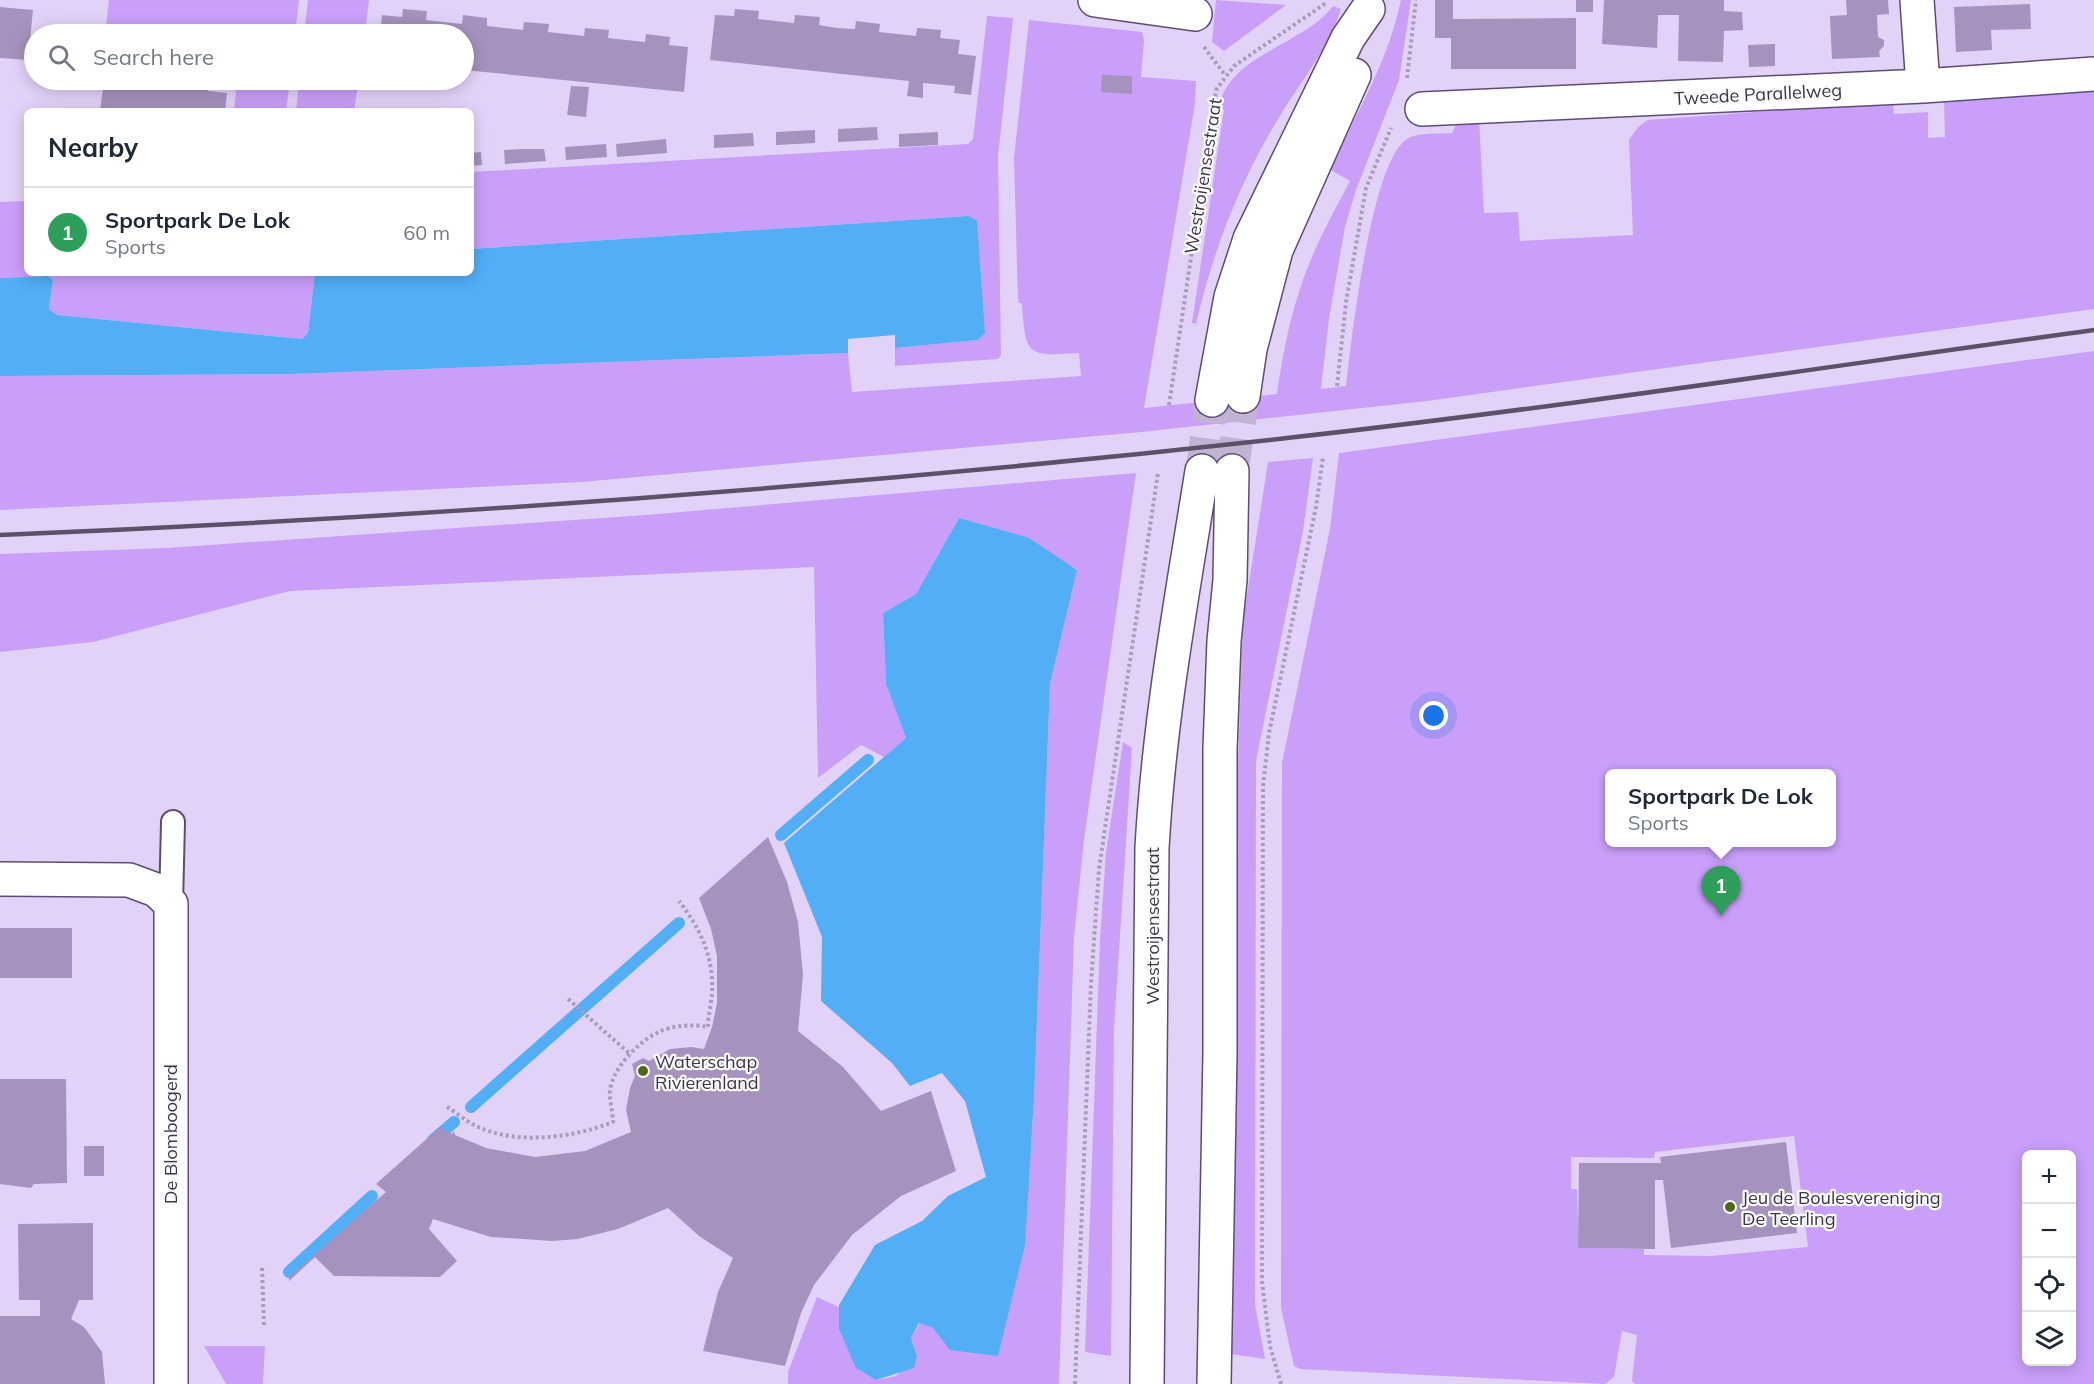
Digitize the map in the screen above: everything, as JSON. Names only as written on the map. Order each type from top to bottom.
[{"type":"main road","points":[[1095,0],[1195,14]]},
{"type":"main road","points":[[1917,0],[1923,86]]},
{"type":"main road","points":[[1228,398],[1250,349],[1276,250],[1354,73],[1364,45],[1368,5]]},
{"type":"main road","name":"Tweede Parallelweg","points":[[1407,104],[1923,86],[2094,74]]},
{"type":"main road","name":"Westroijensestraat","points":[[1147,1384],[1154,814],[1166,702],[1217,471],[1230,580],[1224,641],[1221,738],[1220,1042],[1214,1384]]},
{"type":"main road","points":[[0,879],[129,880],[164,897]]},
{"type":"main road","name":"De Blomboogerd","points":[[164,897],[171,1384]]},
{"type":"lane","points":[[164,897],[173,822]]},
{"type":"path","name":"Westroijensestraat","points":[[1169,405],[1216,90],[1234,66],[1328,0]]},
{"type":"path","points":[[1337,386],[1346,302],[1366,188],[1407,104],[1416,0]]},
{"type":"path","points":[[1281,1384],[1268,1334],[1262,1282],[1263,786],[1269,733],[1316,507],[1323,457]]},
{"type":"path","points":[[1075,1384],[1091,983],[1099,869],[1158,473]]},
{"type":"path","points":[[447,1107],[479,1127],[513,1137],[569,1136],[613,1122],[610,1090],[614,1077],[631,1055],[658,1032],[694,1025],[708,1027],[712,985],[706,942],[679,901]]},
{"type":"path","points":[[568,999],[631,1055]]},
{"type":"path","points":[[262,1268],[264,1326]]},
{"type":"shaded area","points":[[109,0],[299,0],[296,24],[106,24]]},
{"type":"shaded area","points":[[308,0],[369,0],[366,24],[305,24]]},
{"type":"shaded area","points":[[1216,0],[1286,5],[1224,51],[1212,42]]},
{"type":"shaded area","points":[[1401,0],[1411,0],[1399,80],[1356,190],[1345,227],[1329,319],[1321,389],[1346,386],[1358,294],[1373,215],[1394,154],[1411,137],[1422,134],[1452,133],[1458,121],[1479,119],[1484,213],[1518,212],[1520,241],[1633,235],[1629,140],[1638,127],[1648,120],[1893,102],[1894,114],[1928,112],[1928,138],[1945,137],[1944,100],[2094,90],[2094,309],[1427,401],[1141,432],[581,482],[0,510],[0,376],[293,374],[848,353],[852,392],[1081,376],[1079,353],[1049,354],[1033,350],[1025,335],[1022,304],[1018,302],[1014,158],[1029,20],[1142,32],[1144,40],[1141,77],[1196,81],[1195,104],[1144,408],[1277,394],[1286,340],[1301,286],[1317,245],[1350,181],[1329,169],[1380,66]]},
{"type":"shaded area","points":[[1333,6],[1341,9],[1329,38],[1266,140],[1240,191],[1211,270],[1196,324],[1192,323],[1224,109],[1219,108],[1225,90],[1236,75],[1251,63],[1304,31]]},
{"type":"shaded area","points":[[987,16],[1013,18],[998,156],[1001,355],[998,359],[895,366],[895,348],[978,340],[969,216],[474,249],[474,172],[968,144],[973,139]]},
{"type":"shaded area","points":[[236,90],[289,90],[286,108],[234,108]]},
{"type":"shaded area","points":[[298,90],[357,90],[354,108],[296,108]]},
{"type":"shaded area","points":[[24,201],[24,276],[48,276],[0,278],[0,202]]},
{"type":"shaded area","points":[[48,276],[315,276],[308,333],[302,339],[57,315],[49,309],[53,280]]},
{"type":"shaded area","points":[[2094,351],[2094,1384],[1635,1384],[1632,1381],[1637,1335],[1622,1331],[1614,1377],[1605,1384],[1300,1369],[1294,1366],[1281,1308],[1282,763],[1330,529],[1339,453]],"holes":[[[1794,1136],[1808,1247],[1711,1256],[1644,1255],[1644,1249],[1579,1248],[1577,1189],[1571,1189],[1571,1157],[1654,1158],[1655,1152]]]},
{"type":"shaded area","points":[[1313,458],[1303,531],[1256,761],[1255,1304],[1265,1359],[1231,1354],[1229,764],[1238,763],[1243,621],[1268,462]]},
{"type":"shaded area","points":[[1136,473],[1084,840],[1074,937],[1059,1384],[788,1384],[788,1372],[817,1297],[839,1307],[840,1331],[859,1370],[877,1380],[896,1376],[917,1356],[911,1338],[920,1323],[933,1328],[1005,1319],[1024,1247],[1034,1103],[1050,684],[1077,569],[959,518],[916,594],[883,613],[886,684],[906,738],[884,757],[861,745],[818,778],[814,567],[290,591],[93,642],[0,652],[0,554],[166,548],[646,515]]},
{"type":"shaded area","points":[[1123,742],[1132,748],[1114,1030],[1111,1356],[1085,1352],[1100,940],[1106,852]]},
{"type":"shaded area","points":[[204,1346],[265,1346],[263,1384],[226,1384]]},
{"type":"water","points":[[969,216],[977,221],[985,333],[978,340],[895,348],[895,335],[848,339],[848,353],[293,374],[0,376],[0,278],[48,276],[53,280],[49,309],[57,315],[302,339],[308,333],[315,276],[474,276],[474,249]]},
{"type":"water","points":[[959,518],[1029,538],[1077,570],[1050,684],[1034,1099],[1025,1245],[998,1356],[950,1350],[933,1328],[919,1323],[911,1338],[917,1356],[914,1368],[876,1380],[856,1368],[839,1329],[839,1305],[875,1245],[922,1221],[948,1196],[986,1177],[965,1101],[942,1073],[910,1086],[892,1063],[821,1001],[822,937],[784,843],[906,738],[886,684],[883,613],[916,594]]},
{"type":"building","points":[[1435,0],[1453,0],[1453,19],[1576,18],[1576,69],[1451,69],[1451,38],[1435,38]]},
{"type":"building","points":[[1576,0],[1593,0],[1593,12],[1576,12]]},
{"type":"building","points":[[1604,0],[1724,0],[1724,11],[1742,12],[1743,30],[1724,31],[1723,62],[1678,61],[1679,15],[1658,15],[1657,48],[1602,44]]},
{"type":"building","points":[[1846,0],[1888,0],[1889,14],[1877,15],[1878,37],[1884,40],[1884,46],[1879,51],[1880,57],[1832,59],[1830,16],[1847,15]]},
{"type":"building","points":[[2030,4],[2031,29],[1991,30],[1992,50],[1956,52],[1954,7]]},
{"type":"building","points":[[0,7],[33,10],[32,24],[24,24],[24,60],[0,58]]},
{"type":"building","points":[[403,9],[427,11],[426,20],[462,24],[381,24],[382,15],[402,17]]},
{"type":"building","points":[[735,9],[759,11],[758,19],[794,23],[795,15],[820,17],[819,25],[837,28],[855,29],[856,21],[880,24],[879,32],[916,36],[917,28],[941,30],[940,38],[960,40],[958,54],[976,56],[971,95],[954,93],[955,86],[923,83],[923,98],[907,96],[909,81],[710,60],[715,15],[734,16]]},
{"type":"building","points":[[463,15],[487,18],[487,26],[523,30],[524,22],[549,24],[548,32],[584,36],[585,28],[609,30],[608,38],[645,42],[646,34],[670,37],[669,45],[688,47],[684,92],[474,71],[474,24],[462,24]]},
{"type":"building","points":[[1775,44],[1775,66],[1749,67],[1748,45]]},
{"type":"building","points":[[1102,75],[1132,76],[1132,94],[1101,92]]},
{"type":"building","points":[[571,86],[589,87],[586,117],[567,115]]},
{"type":"building","points":[[103,90],[208,90],[227,93],[225,108],[100,108]]},
{"type":"building","points":[[877,127],[878,140],[838,142],[838,129]]},
{"type":"building","points":[[815,130],[815,143],[776,145],[776,132]]},
{"type":"building","points":[[938,132],[938,145],[899,147],[899,134]]},
{"type":"building","points":[[753,133],[754,146],[714,148],[714,135]]},
{"type":"building","points":[[666,139],[667,153],[617,157],[616,144]]},
{"type":"building","points":[[606,144],[607,157],[566,160],[565,147]]},
{"type":"building","points":[[544,149],[546,161],[505,164],[504,150]]},
{"type":"building","points":[[481,152],[482,165],[474,166],[474,153]]},
{"type":"building","points":[[768,837],[787,882],[798,922],[803,975],[798,1031],[843,1067],[881,1111],[931,1091],[956,1171],[901,1196],[852,1235],[814,1285],[801,1313],[785,1366],[703,1351],[718,1292],[733,1258],[699,1236],[668,1208],[618,1229],[577,1239],[552,1241],[491,1237],[433,1219],[429,1229],[457,1261],[440,1277],[334,1276],[315,1257],[289,1281],[289,1277],[386,1192],[376,1184],[440,1127],[452,1134],[454,1131],[455,1135],[486,1148],[535,1157],[585,1151],[631,1132],[626,1110],[635,1076],[632,1064],[643,1058],[649,1061],[670,1049],[692,1047],[704,1049],[712,1027],[717,1003],[717,956],[711,929],[699,898]]},
{"type":"building","points":[[0,928],[72,928],[72,978],[0,978]]},
{"type":"building","points":[[0,1079],[66,1079],[67,1183],[34,1184],[31,1188],[0,1184]]},
{"type":"building","name":"Jeu de Boulesvereniging De Teerling","points":[[1786,1142],[1797,1233],[1671,1248],[1663,1180],[1655,1180],[1655,1249],[1578,1248],[1579,1163],[1661,1163],[1660,1157]]},
{"type":"building","points":[[84,1146],[104,1146],[104,1176],[84,1176]]},
{"type":"building","points":[[93,1223],[93,1300],[79,1300],[71,1319],[84,1327],[102,1352],[105,1384],[0,1384],[0,1316],[40,1316],[40,1300],[19,1300],[18,1224]]},
{"type":"waterway","points":[[781,835],[868,760]]},
{"type":"waterway","points":[[471,1107],[679,923]]},
{"type":"waterway","points":[[433,1140],[454,1122]]},
{"type":"waterway","points":[[289,1272],[372,1196]]},
{"type":"tunnel","points":[[1232,471],[1243,396]]},
{"type":"tunnel","points":[[1202,471],[1212,400]]},
{"type":"railway","points":[[0,535],[483,509],[966,471],[1287,438],[1489,414],[2094,330]]},
{"type":"place","name":"Sportpark De Lok","points":[[1721,916]]},
{"type":"place","name":"Waterschap Rivierenland","points":[[643,1071]]},
{"type":"place","name":"Jeu de Boulesvereniging De Teerling","points":[[1730,1207]]}]
